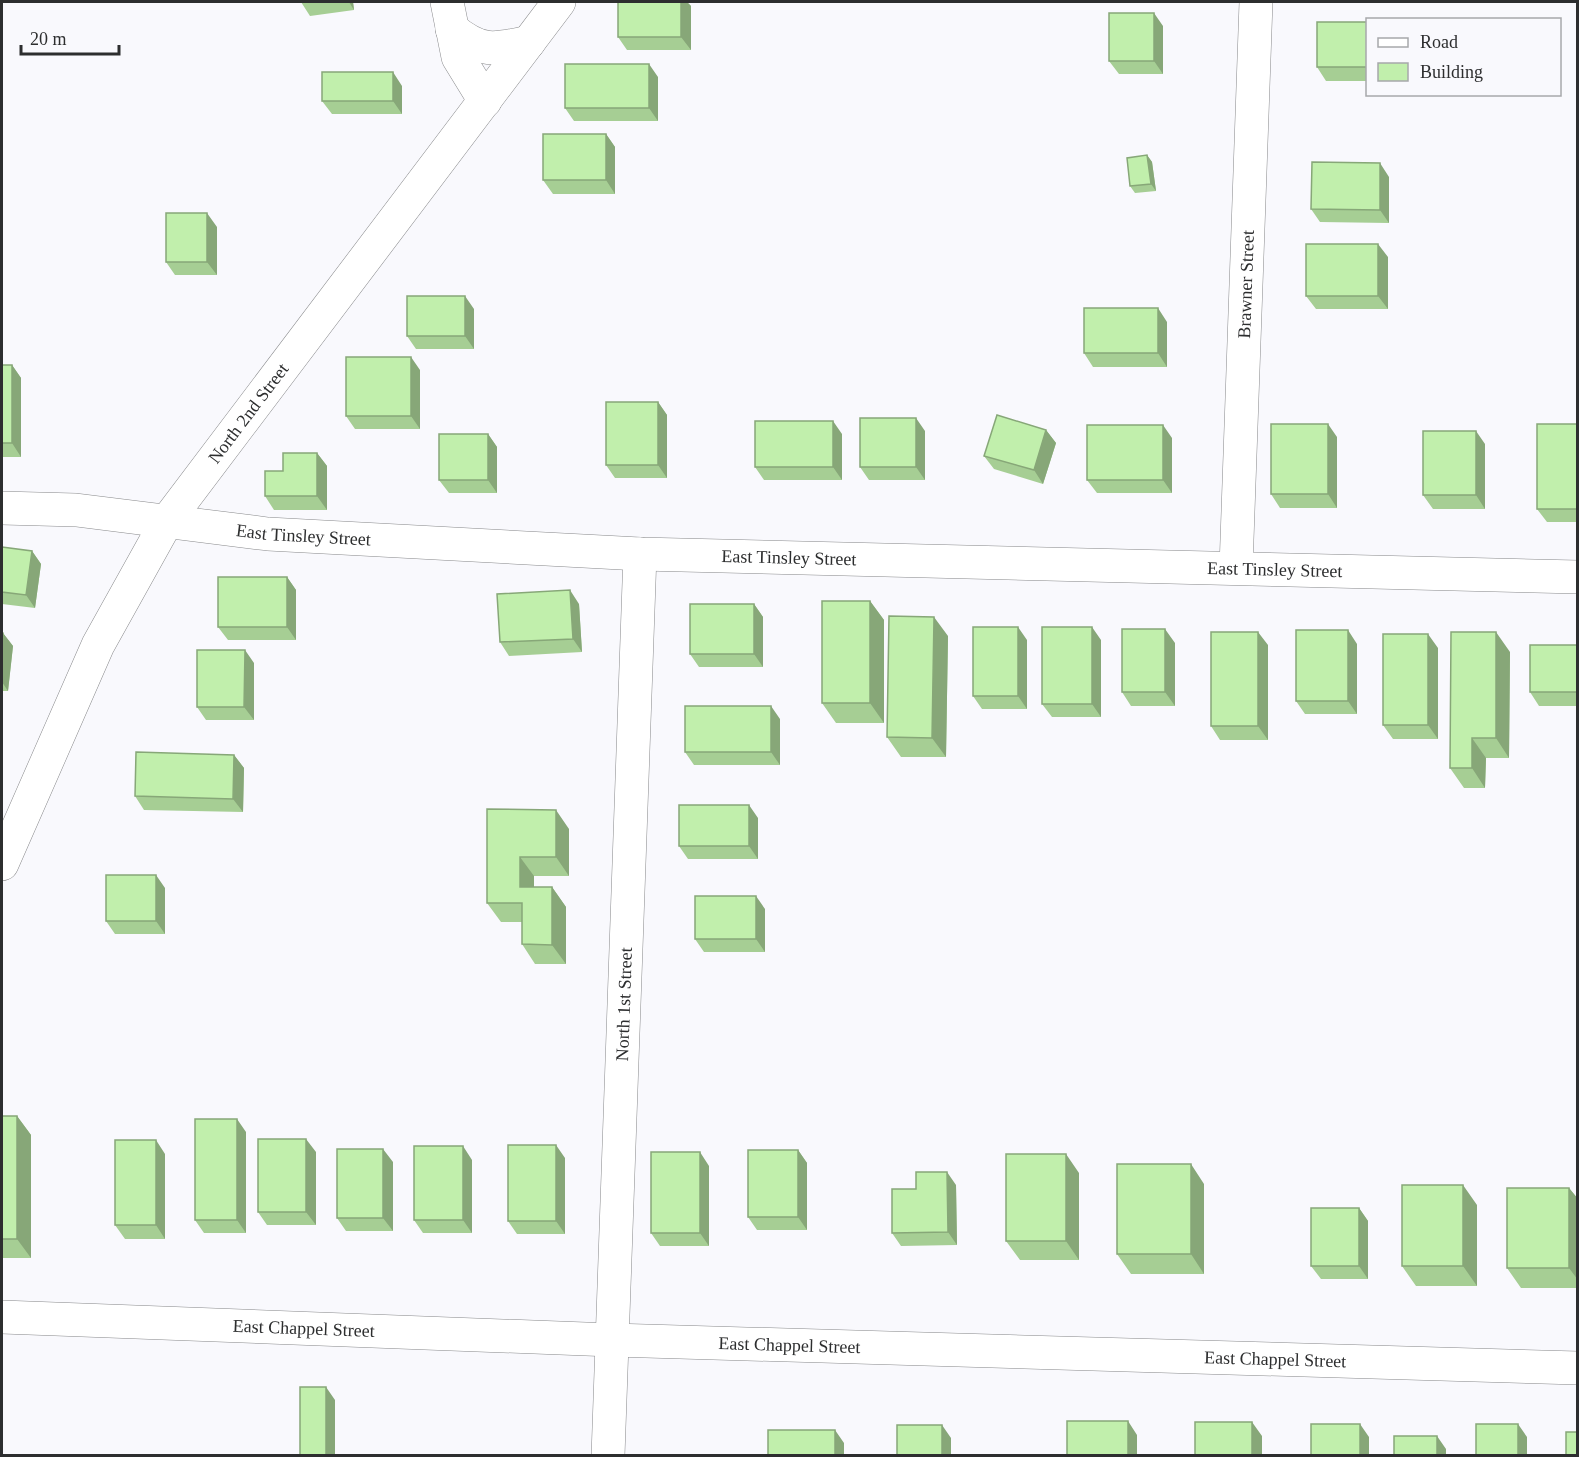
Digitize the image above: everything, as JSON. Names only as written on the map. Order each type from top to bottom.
[{"type":"street","name":"North 2nd Street","points":[[2,864],[98,645],[167,521],[559,2]]},
{"type":"street","name":"Brawner Street","points":[[1236,568],[1256,2]]},
{"type":"street","points":[[450,15],[467,42],[494,49],[529,42]]},
{"type":"street","points":[[450,15],[458,57],[485,101]]},
{"type":"street","name":"East Tinsley Street","points":[[2,508],[76,510],[268,534],[640,554],[1578,577]]},
{"type":"street","name":"North 1st Street","points":[[608,1455],[640,554]]},
{"type":"street","name":"East Chappel Street","points":[[2,1317],[612,1340],[1578,1368]]},
{"type":"building","points":[[618,2],[681,2],[681,37],[618,37]]},
{"type":"building","points":[[1109,13],[1154,13],[1154,61],[1109,61]]},
{"type":"building","points":[[1317,22],[1366,22],[1366,67],[1317,67]]},
{"type":"building","points":[[565,64],[649,64],[649,108],[565,108]]},
{"type":"building","points":[[322,72],[393,72],[393,101],[322,101]]},
{"type":"building","points":[[543,134],[606,134],[606,180],[543,180]]},
{"type":"building","points":[[1147,155],[1151,184],[1130,186],[1127,158]]},
{"type":"building","points":[[1312,162],[1380,163],[1380,210],[1311,209]]},
{"type":"building","points":[[166,213],[207,213],[207,262],[166,262]]},
{"type":"building","points":[[1306,244],[1378,244],[1378,296],[1306,296]]},
{"type":"building","points":[[407,296],[465,296],[465,336],[407,336]]},
{"type":"building","points":[[1084,308],[1158,308],[1158,353],[1084,353]]},
{"type":"building","points":[[346,357],[411,357],[411,416],[346,416]]},
{"type":"building","points":[[2,365],[12,365],[12,443],[2,443]]},
{"type":"building","points":[[606,402],[658,402],[658,465],[606,465]]},
{"type":"building","points":[[997,415],[1046,430],[1034,470],[984,456]]},
{"type":"building","points":[[860,418],[916,418],[916,467],[860,467]]},
{"type":"building","points":[[755,421],[833,421],[833,467],[755,467]]},
{"type":"building","points":[[1271,424],[1328,424],[1328,494],[1271,494]]},
{"type":"building","points":[[1537,424],[1578,424],[1578,509],[1537,509]]},
{"type":"building","points":[[1087,425],[1163,425],[1163,480],[1087,480]]},
{"type":"building","points":[[1423,431],[1476,431],[1476,495],[1423,495]]},
{"type":"building","points":[[439,434],[488,434],[488,480],[439,480]]},
{"type":"building","points":[[283,453],[317,453],[317,496],[265,496],[265,471],[283,471]]},
{"type":"building","points":[[2,547],[32,551],[26,595],[2,592]]},
{"type":"building","points":[[218,577],[287,577],[287,627],[218,627]]},
{"type":"building","points":[[570,590],[573,639],[500,642],[497,594]]},
{"type":"building","points":[[822,601],[870,601],[870,703],[822,703]]},
{"type":"building","points":[[690,604],[754,604],[754,654],[690,654]]},
{"type":"building","points":[[889,616],[934,617],[932,738],[887,737]]},
{"type":"building","points":[[973,627],[1018,627],[1018,696],[973,696]]},
{"type":"building","points":[[1042,627],[1092,627],[1092,704],[1042,704]]},
{"type":"building","points":[[1122,629],[1165,629],[1165,692],[1122,692]]},
{"type":"building","points":[[1296,630],[1348,630],[1348,701],[1296,701]]},
{"type":"building","points":[[1211,632],[1258,632],[1258,726],[1211,726]]},
{"type":"building","points":[[1451,632],[1496,632],[1496,738],[1472,738],[1472,768],[1450,768]]},
{"type":"building","points":[[1383,634],[1428,634],[1428,725],[1383,725]]},
{"type":"building","points":[[1530,645],[1578,645],[1578,692],[1530,692]]},
{"type":"building","points":[[197,650],[245,650],[244,707],[197,707]]},
{"type":"building","points":[[685,706],[771,706],[771,752],[685,752]]},
{"type":"building","points":[[136,752],[234,755],[233,799],[135,796]]},
{"type":"building","points":[[679,805],[749,805],[749,846],[679,846]]},
{"type":"building","points":[[487,809],[556,810],[556,857],[520,857],[520,887],[552,887],[552,945],[522,944],[522,903],[487,903]]},
{"type":"building","points":[[106,875],[156,875],[156,921],[106,921]]},
{"type":"building","points":[[695,896],[756,896],[756,939],[695,939]]},
{"type":"building","points":[[2,1116],[17,1116],[17,1239],[2,1239]]},
{"type":"building","points":[[195,1119],[237,1119],[237,1220],[195,1220]]},
{"type":"building","points":[[258,1139],[306,1139],[306,1212],[258,1212]]},
{"type":"building","points":[[115,1140],[156,1140],[156,1225],[115,1225]]},
{"type":"building","points":[[508,1145],[556,1145],[556,1221],[508,1221]]},
{"type":"building","points":[[414,1146],[463,1146],[463,1220],[414,1220]]},
{"type":"building","points":[[337,1149],[383,1149],[383,1218],[337,1218]]},
{"type":"building","points":[[748,1150],[798,1150],[798,1217],[748,1217]]},
{"type":"building","points":[[651,1152],[700,1152],[700,1233],[651,1233]]},
{"type":"building","points":[[1006,1154],[1066,1154],[1066,1241],[1006,1241]]},
{"type":"building","points":[[1117,1164],[1191,1164],[1191,1254],[1117,1254]]},
{"type":"building","points":[[916,1172],[947,1172],[948,1232],[892,1233],[892,1189],[916,1189]]},
{"type":"building","points":[[1402,1185],[1463,1185],[1463,1266],[1402,1266]]},
{"type":"building","points":[[1507,1188],[1569,1188],[1569,1268],[1507,1268]]},
{"type":"building","points":[[1311,1208],[1359,1208],[1359,1266],[1311,1266]]},
{"type":"building","points":[[300,1387],[326,1387],[326,1455],[300,1455]]},
{"type":"building","points":[[1067,1421],[1128,1421],[1128,1455],[1067,1455]]},
{"type":"building","points":[[1195,1422],[1252,1422],[1252,1455],[1195,1455]]},
{"type":"building","points":[[1311,1424],[1360,1424],[1360,1455],[1311,1455]]},
{"type":"building","points":[[1476,1424],[1518,1424],[1518,1455],[1476,1455]]},
{"type":"building","points":[[897,1425],[942,1425],[942,1455],[897,1455]]},
{"type":"building","points":[[768,1430],[835,1430],[835,1455],[768,1455]]},
{"type":"building","points":[[1566,1432],[1578,1432],[1578,1455],[1566,1455]]},
{"type":"building","points":[[1394,1436],[1437,1436],[1437,1455],[1394,1455]]}]
